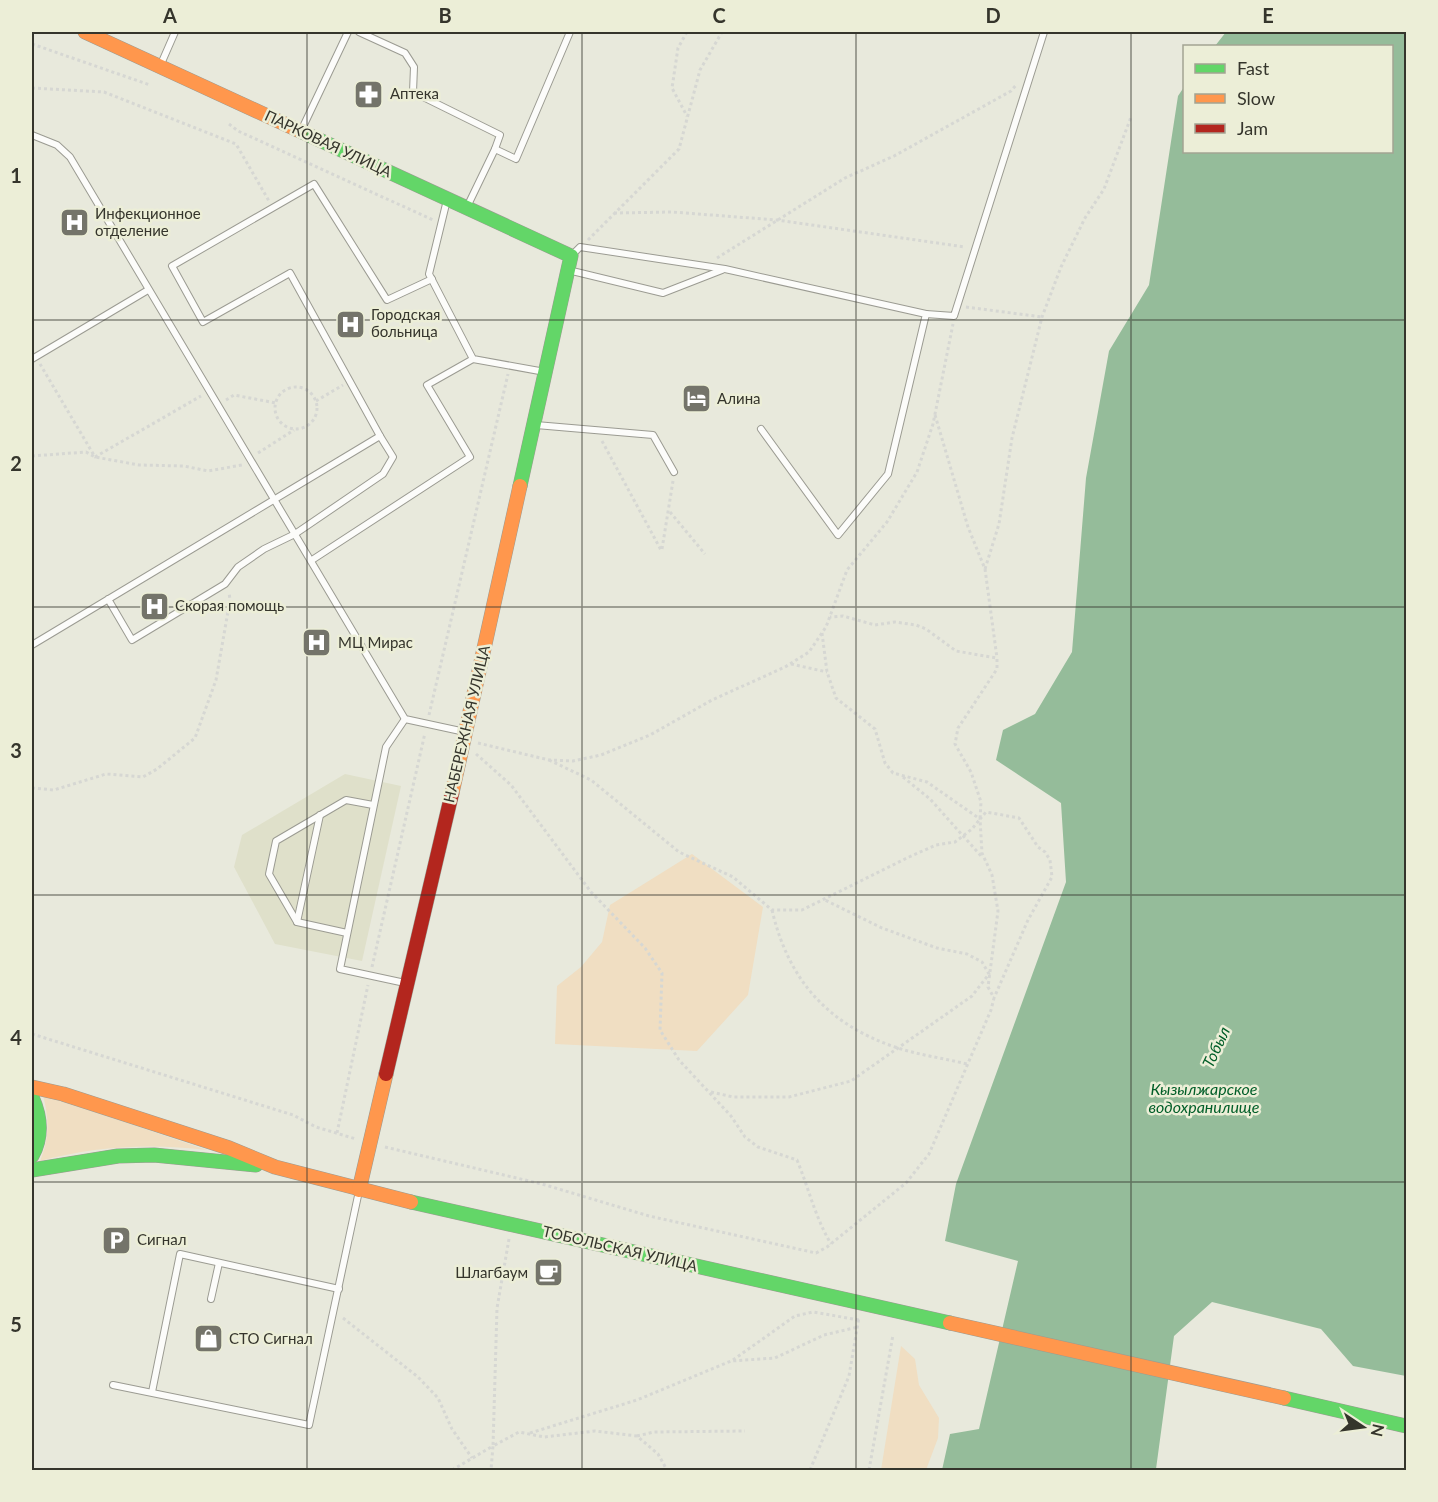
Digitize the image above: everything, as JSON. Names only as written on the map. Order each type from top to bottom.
[{"type":"street","name":"ПАРКОВАЯ УЛИЦА","points":[[85,32],[573,258]]},
{"type":"street","name":"НАБЕРЕЖНАЯ УЛИЦА","points":[[359,1190],[468,736],[573,258]]},
{"type":"street","points":[[32,1087],[63,1094],[230,1148],[275,1167]]},
{"type":"street","points":[[32,1097],[40,1117],[41,1129],[32,1156]]},
{"type":"street","points":[[32,1170],[118,1156],[154,1155],[275,1167]]},
{"type":"street","name":"ТОБОЛЬСКАЯ УЛИЦА","points":[[275,1167],[359,1190],[1407,1425]]},
{"type":"lane","points":[[160,66],[175,32]]},
{"type":"lane","points":[[301,131],[348,32]]},
{"type":"lane","points":[[359,32],[405,53],[414,67],[413,92],[500,135],[467,208]]},
{"type":"lane","points":[[495,149],[516,159],[546,94],[570,32]]},
{"type":"lane","points":[[573,258],[725,269],[926,314],[954,316],[1044,32]]},
{"type":"lane","points":[[32,135],[57,145],[70,157],[405,719],[468,736]]},
{"type":"lane","points":[[108,599],[132,640],[227,581],[238,567],[264,549],[295,534],[382,474],[393,457],[290,273],[203,322],[172,266],[314,184],[387,300],[432,279]]},
{"type":"lane","points":[[447,199],[429,274],[473,359]]},
{"type":"lane","points":[[573,258],[663,293],[725,269]]},
{"type":"lane","points":[[35,359],[148,290]]},
{"type":"lane","points":[[761,429],[838,535],[888,474],[926,314]]},
{"type":"lane","points":[[312,560],[470,457],[427,385],[473,359],[546,373]]},
{"type":"lane","points":[[535,424],[652,435],[674,472]]},
{"type":"lane","points":[[32,645],[380,436]]},
{"type":"lane","points":[[405,719],[386,747],[340,969],[407,983]]},
{"type":"lane","points":[[347,933],[297,922],[270,874],[276,841],[346,800],[373,805]]},
{"type":"lane","points":[[297,922],[320,815]]},
{"type":"lane","points":[[113,1385],[309,1425],[359,1190]]},
{"type":"lane","points":[[152,1392],[180,1254],[339,1289]]},
{"type":"lane","points":[[211,1299],[219,1263]]},
{"type":"path","points":[[687,32],[678,48],[672,88],[688,117]]},
{"type":"path","points":[[573,258],[614,213],[679,149],[700,70],[722,32]]},
{"type":"path","points":[[32,44],[150,85]]},
{"type":"path","points":[[704,266],[845,178],[894,156],[988,104],[1011,91],[1018,82]]},
{"type":"path","points":[[32,88],[104,92],[236,144],[273,207]]},
{"type":"path","points":[[985,568],[999,524],[1012,438],[1042,317],[1060,267],[1085,218],[1104,189],[1131,117]]},
{"type":"path","points":[[229,124],[238,131],[442,224]]},
{"type":"path","points":[[614,213],[672,212],[777,220],[976,249]]},
{"type":"path","points":[[958,305],[994,312],[1042,317]]},
{"type":"path","points":[[468,736],[494,749],[549,760],[573,761],[601,755],[650,735],[712,700],[790,664],[809,652],[830,617],[847,570],[887,522],[917,472],[935,414],[954,316]]},
{"type":"path","points":[[35,359],[95,457]]},
{"type":"path","points":[[337,1133],[370,975],[510,366]]},
{"type":"path","points":[[316,401],[349,381]]},
{"type":"path","points":[[32,456],[86,452],[95,457],[139,465],[184,466],[208,471],[250,461],[294,429],[309,425],[313,421],[317,410],[316,401],[309,392],[294,387],[282,392],[276,403],[278,418],[285,426],[294,429]]},
{"type":"path","points":[[95,457],[208,392]]},
{"type":"path","points":[[217,405],[234,395],[276,403]]},
{"type":"path","points":[[935,414],[968,527],[985,568],[997,658],[997,669],[958,728],[955,744],[978,789],[983,859]]},
{"type":"path","points":[[595,430],[661,550],[674,472]]},
{"type":"path","points":[[669,511],[705,554]]},
{"type":"path","points":[[32,788],[54,790],[106,774],[143,777],[157,769],[195,738],[216,680],[230,600],[227,581]]},
{"type":"path","points":[[830,617],[843,616],[875,625],[895,622],[916,625],[926,629],[956,651],[997,658]]},
{"type":"path","points":[[822,632],[827,672],[836,698],[875,729],[885,763],[893,773],[927,782],[980,819]]},
{"type":"path","points":[[790,664],[827,672]]},
{"type":"path","points":[[472,751],[511,785],[591,892],[645,948],[662,973],[660,1030],[679,1060],[710,1091],[745,1137],[758,1147],[797,1160],[807,1184],[812,1207],[831,1244]]},
{"type":"path","points":[[549,760],[591,780],[679,852],[733,877],[772,910],[779,939],[793,970],[835,1017],[866,1035],[896,1047],[967,1064]]},
{"type":"path","points":[[902,775],[930,799],[964,836],[983,859],[992,875],[998,911],[998,928],[988,987],[994,998]]},
{"type":"path","points":[[32,1034],[293,1115],[316,1127],[369,1144],[542,1184],[649,1216],[816,1253],[831,1244],[906,1183],[929,1154],[1028,920],[1050,883],[1052,871],[1045,852],[1038,847],[1019,819],[986,812],[964,836],[955,842],[936,845],[909,857],[802,910],[772,910]]},
{"type":"path","points":[[825,900],[882,928],[937,948],[967,954],[982,962],[989,974]]},
{"type":"path","points":[[710,1091],[733,1097],[789,1097],[821,1091],[851,1081],[896,1047],[972,996],[989,974]]},
{"type":"path","points":[[491,1470],[497,1308],[510,1224]]},
{"type":"path","points":[[810,1470],[849,1376],[861,1303]]},
{"type":"path","points":[[334,1311],[418,1377],[438,1398],[452,1429],[472,1458]]},
{"type":"path","points":[[528,1434],[637,1400],[731,1361],[795,1316],[813,1312],[859,1320]]},
{"type":"path","points":[[731,1361],[775,1358],[824,1335],[858,1327]]},
{"type":"path","points":[[869,1470],[893,1335]]},
{"type":"path","points":[[452,1470],[519,1432],[544,1437],[595,1431],[637,1436],[654,1432],[746,1431]]},
{"type":"path","points":[[637,1436],[658,1454],[667,1470]]},
{"type":"shaded area","points":[[345,774],[401,786],[362,961],[275,944],[234,867],[242,835]]},
{"type":"shaded area","points":[[692,854],[763,907],[748,995],[697,1051],[555,1044],[557,986],[581,967],[602,942],[610,905]]},
{"type":"shaded area","points":[[43,1095],[207,1150],[123,1147],[81,1152],[40,1161],[46,1144],[48,1128]]},
{"type":"shaded area","points":[[901,1346],[915,1359],[919,1385],[939,1418],[938,1438],[926,1470],[881,1470]]},
{"type":"water","name":"Кызылжарское водохранилище","points":[[1226,32],[1406,32],[1406,1376],[1353,1366],[1321,1329],[1212,1302],[1174,1336],[1156,1469],[1158,1470],[942,1470],[950,1434],[979,1429],[1018,1261],[945,1241],[956,1184],[1066,882],[1061,803],[996,760],[1003,730],[1035,714],[1072,652],[1086,478],[1109,351],[1149,285],[1178,96],[1183,88],[1183,153],[1393,153],[1393,45],[1216,45]]},
{"type":"traffic: fast","points":[[300,131],[571,256],[520,486]]},
{"type":"traffic: fast","points":[[32,1097],[40,1127],[36,1149],[32,1156]]},
{"type":"traffic: fast","points":[[32,1170],[118,1156],[154,1155],[256,1165]]},
{"type":"traffic: fast","points":[[411,1202],[950,1323]]},
{"type":"traffic: fast","points":[[1284,1398],[1406,1426]]},
{"type":"traffic: slow","points":[[85,32],[300,131]]},
{"type":"traffic: slow","points":[[452,793],[520,486]]},
{"type":"traffic: slow","points":[[359,1190],[386,1074]]},
{"type":"traffic: slow","points":[[32,1087],[63,1094],[229,1148],[275,1167],[411,1202]]},
{"type":"traffic: slow","points":[[950,1323],[1284,1398]]},
{"type":"traffic: jam","points":[[386,1074],[452,793]]},
{"type":"place","name":"Аптека","points":[[369,94]]},
{"type":"place","name":"Инфекционное отделение","points":[[74,223]]},
{"type":"place","name":"Городская больница","points":[[350,324]]},
{"type":"place","name":"Алина","points":[[696,399]]},
{"type":"place","name":"Скорая помощь","points":[[154,606]]},
{"type":"place","name":"МЦ Мирас","points":[[317,643]]},
{"type":"place","name":"Сигнал","points":[[116,1240]]},
{"type":"place","name":"Шлагбаум","points":[[549,1273]]},
{"type":"place","name":"СТО Сигнал","points":[[208,1339]]},
{"type":"water label","name":"Тобыл","points":[[1216,1047]]}]
